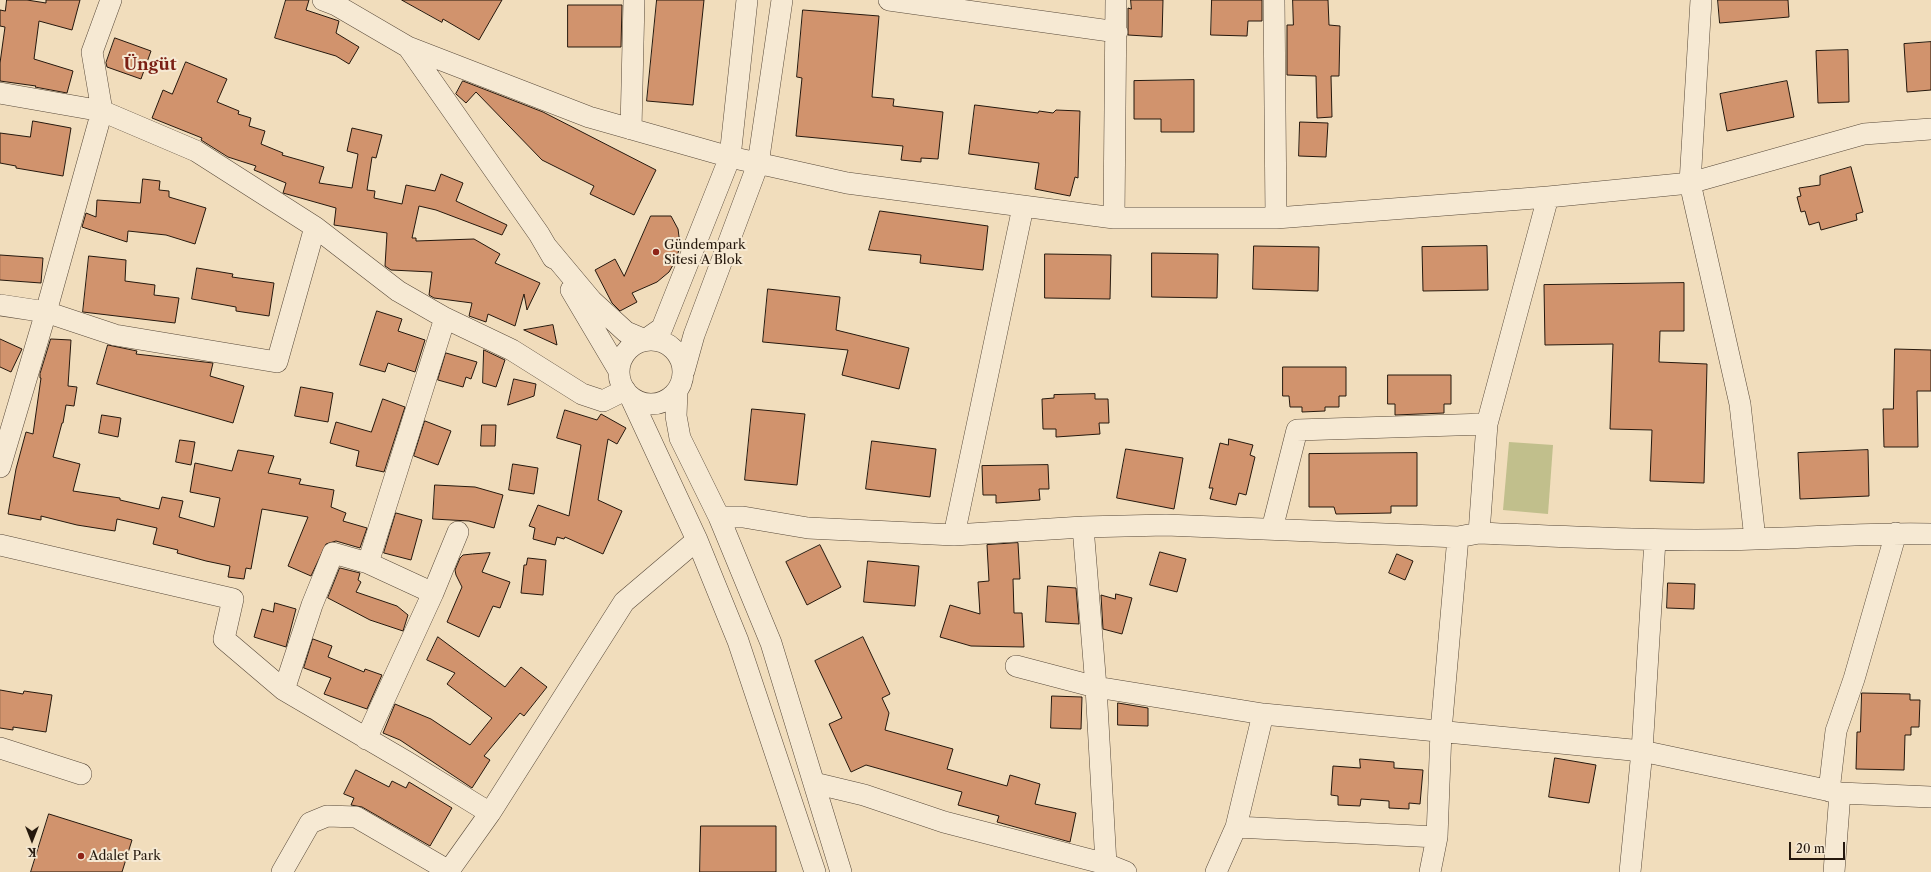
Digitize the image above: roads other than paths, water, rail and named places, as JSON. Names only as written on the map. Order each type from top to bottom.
[{"type":"street","points":[[0,467],[46,312],[102,111],[92,52],[111,0]]},
{"type":"street","points":[[631,129],[634,0]]},
{"type":"street","points":[[747,0],[730,157],[662,328],[645,340],[634,344],[626,351],[620,361],[625,386],[640,402],[656,403],[670,398],[677,391],[682,382],[694,335],[758,164],[782,0]]},
{"type":"street","points":[[889,0],[983,7],[1117,32]]},
{"type":"street","points":[[1114,218],[1117,32],[1116,0]]},
{"type":"street","points":[[1274,0],[1276,218]]},
{"type":"street","points":[[1701,0],[1690,183],[1740,404],[1755,540]]},
{"type":"street","points":[[332,2],[408,48],[589,117],[730,157],[847,182],[1023,207],[1114,218],[1276,218],[1548,197],[1690,183],[1864,134],[1931,129]]},
{"type":"street","points":[[408,48],[546,246],[592,301],[626,332],[645,340],[656,340],[671,347],[676,351],[681,360],[684,371]]},
{"type":"street","points":[[0,93],[102,111],[196,151],[315,227],[398,291],[445,318],[512,350],[582,394],[603,401],[625,386]]},
{"type":"street","points":[[1479,533],[1487,424],[1548,197]]},
{"type":"street","points":[[954,536],[1023,207]]},
{"type":"street","points":[[0,305],[46,312],[114,335],[277,362],[315,227]]},
{"type":"street","points":[[546,246],[625,386],[697,540],[738,642],[815,872]]},
{"type":"street","points":[[368,563],[445,318]]},
{"type":"street","points":[[677,391],[676,416],[680,438],[719,517],[771,643],[841,872]]},
{"type":"street","points":[[1272,529],[1297,430],[1487,424]]},
{"type":"street","points":[[719,517],[743,517],[808,528],[954,536],[1083,527],[1166,525],[1458,537],[1479,533],[1655,540],[1755,540],[1896,533],[1931,534]]},
{"type":"street","points":[[1083,527],[1096,687],[1106,864]]},
{"type":"street","points":[[366,738],[434,593],[458,532]]},
{"type":"street","points":[[1834,872],[1836,731],[1854,680],[1896,533]]},
{"type":"street","points":[[1430,872],[1437,837],[1441,731],[1458,537]]},
{"type":"street","points":[[282,872],[310,824],[327,816],[356,817],[449,872],[490,813],[624,602],[697,540]]},
{"type":"street","points":[[1630,872],[1642,751],[1655,540]]},
{"type":"street","points":[[0,545],[233,599],[224,639],[284,690],[490,813]]},
{"type":"street","points":[[284,690],[312,605],[333,553],[368,563],[434,593]]},
{"type":"street","points":[[1016,666],[1096,687],[1263,714],[1642,751],[1835,792],[1931,797]]},
{"type":"street","points":[[1216,872],[1236,827],[1263,714]]},
{"type":"street","points":[[0,748],[81,774]]},
{"type":"street","points":[[814,783],[864,795],[944,822],[1106,864],[1126,872]]},
{"type":"street","points":[[1236,827],[1437,837]]},
{"type":"place","name":"Gündempark Sitesi A Blok","points":[[656,252]]},
{"type":"place","name":"Adalet Park","points":[[81,856]]},
{"type":"district","name":"Üngüt","points":[[150,65]]}]
